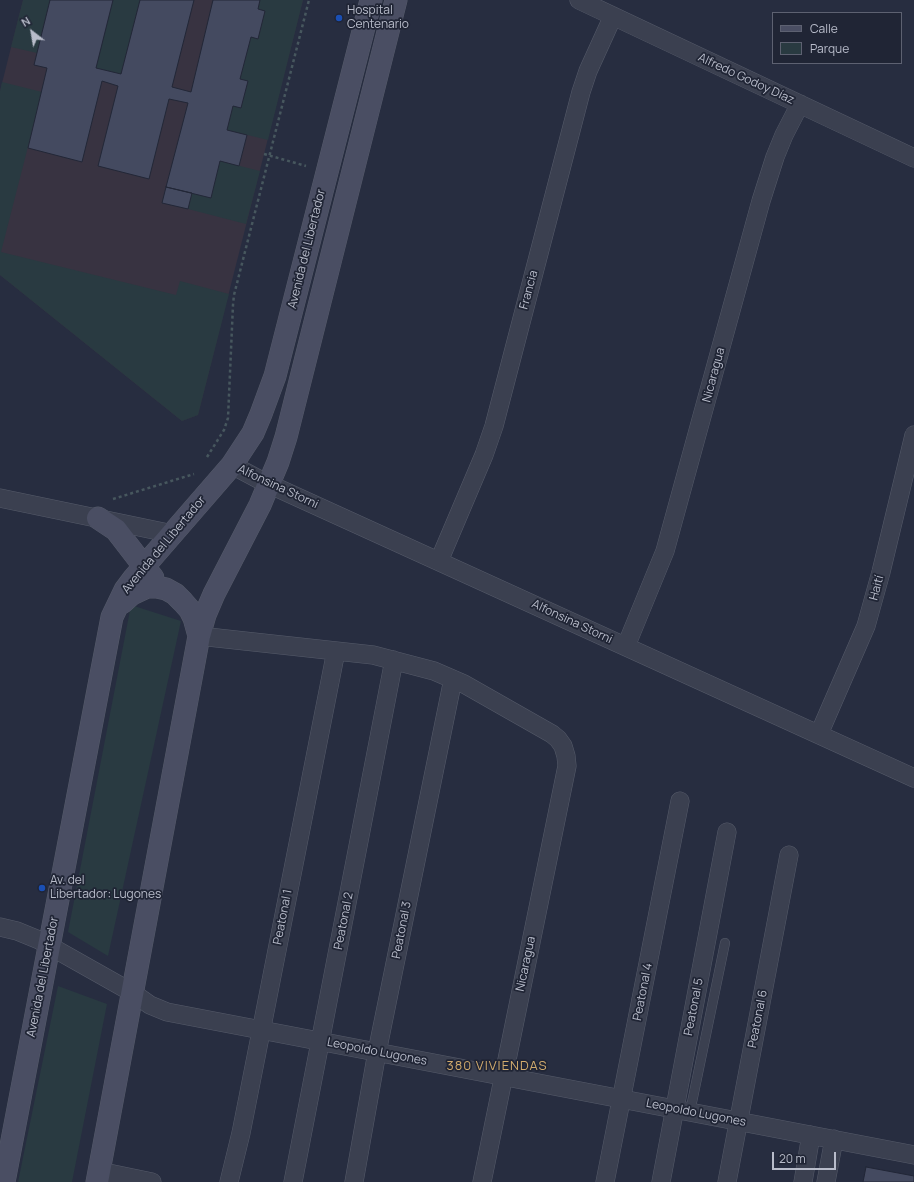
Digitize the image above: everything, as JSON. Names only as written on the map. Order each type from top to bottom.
[{"type":"main road","name":"Avenida del Libertador","points":[[4,1182],[112,617],[125,590],[232,465],[253,433],[262,414],[275,376],[371,0]]},
{"type":"main road","name":"Avenida del Libertador","points":[[98,1177],[199,636],[214,594],[270,484],[286,437],[396,0]]},
{"type":"main road","points":[[98,518],[116,530],[153,579],[184,602],[194,618],[199,636]]},
{"type":"main road","points":[[112,617],[125,600],[139,590],[157,587],[166,589]]},
{"type":"street","name":"Alfredo Godoy Díaz","points":[[579,0],[914,158]]},
{"type":"street","name":"Francia","points":[[439,561],[484,455],[494,426],[581,92],[588,71],[613,16]]},
{"type":"street","name":"Nicaragua","points":[[626,646],[665,551],[761,200],[775,157],[784,135],[800,104]]},
{"type":"street","name":"Haití","points":[[819,734],[866,626],[881,572],[914,434]]},
{"type":"street","name":"Alfonsina Storni","points":[[232,465],[270,484],[914,778]]},
{"type":"street","points":[[0,498],[173,534]]},
{"type":"street","points":[[199,636],[373,655],[434,671],[453,679]]},
{"type":"street","name":"Peatonal 1","points":[[229,1182],[241,1133],[260,1030],[336,651]]},
{"type":"street","name":"Peatonal 2","points":[[293,1182],[394,660]]},
{"type":"street","name":"Nicaragua","points":[[453,679],[552,734],[558,739],[562,746],[566,756],[567,766],[482,1182]]},
{"type":"street","name":"Peatonal 3","points":[[354,1182],[377,1052],[453,679]]},
{"type":"street","name":"Peatonal 4","points":[[605,1182],[680,801]]},
{"type":"street","name":"Peatonal 5","points":[[661,1182],[682,1111],[727,832]]},
{"type":"street","name":"Peatonal 6","points":[[727,1182],[789,855]]},
{"type":"street","name":"Leopoldo Lugones","points":[[0,927],[28,935],[49,945],[133,993],[150,1005],[167,1012],[914,1155]]},
{"type":"street","points":[[803,1182],[812,1135]]},
{"type":"street","points":[[826,1182],[834,1139]]},
{"type":"street","points":[[98,1177],[152,1182]]},
{"type":"lane","points":[[682,1111],[724,943]]},
{"type":"path","points":[[205,461],[224,430],[228,418],[232,305],[309,0]]},
{"type":"path","points":[[264,154],[307,167]]},
{"type":"path","points":[[113,499],[196,473]]},
{"type":"shaded area","points":[[23,0],[303,0],[198,415],[182,421],[0,275],[0,91]]},
{"type":"green space","points":[[23,0],[50,0],[37,53],[11,47]]},
{"type":"green space","points":[[113,0],[140,0],[121,74],[96,68]]},
{"type":"green space","points":[[260,0],[303,0],[268,140],[227,130],[233,106],[241,108],[248,81],[240,79],[251,37],[258,39],[265,11],[258,9]]},
{"type":"green space","points":[[2,82],[42,92],[1,252],[176,295],[180,281],[229,294],[198,415],[182,421],[0,275],[0,91]]},
{"type":"green space","points":[[220,161],[260,171],[246,224],[188,209],[192,193]]},
{"type":"green space","points":[[131,605],[181,621],[108,956],[68,932]]},
{"type":"green space","points":[[58,986],[107,1004],[72,1182],[18,1182]]},
{"type":"building","points":[[50,0],[113,0],[96,68],[121,74],[140,0],[194,0],[172,87],[191,92],[213,0],[260,0],[258,9],[265,11],[258,39],[251,37],[240,79],[248,81],[241,108],[233,106],[227,130],[247,135],[239,166],[220,161],[211,198],[166,187],[188,103],[169,99],[149,179],[98,166],[118,86],[102,81],[82,162],[28,148],[47,68],[34,65]]},
{"type":"building","points":[[166,187],[192,193],[188,209],[162,203]]},
{"type":"building","points":[[866,1167],[914,1176],[914,1182],[863,1182]]},
{"type":"place","name":"Hospital Centenario","points":[[339,18]]},
{"type":"place","name":"Av. del Libertador: Lugones","points":[[42,888]]},
{"type":"district","name":"380 VIVIENDAS","points":[[497,1066]]}]
